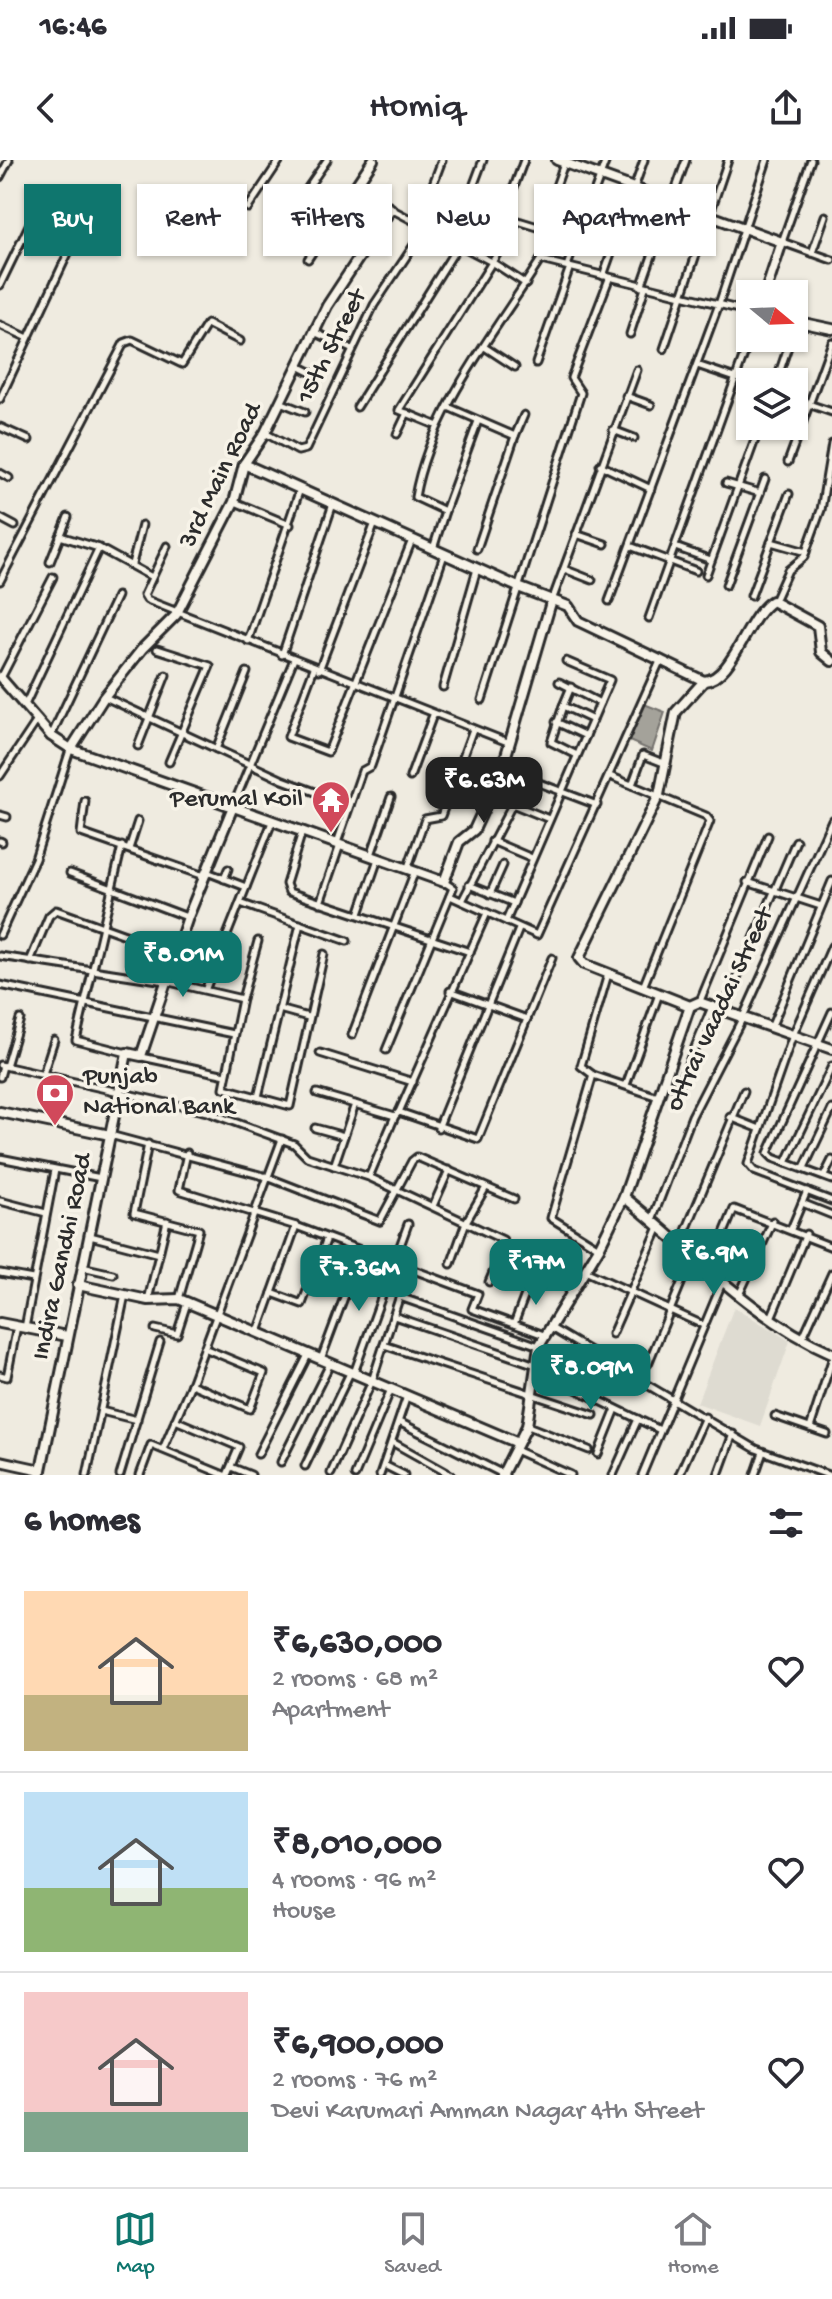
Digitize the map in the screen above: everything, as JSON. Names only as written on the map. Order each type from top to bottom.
[{"type":"street","points":[[0,177],[9,160]]},
{"type":"street","points":[[248,208],[280,160]]},
{"type":"street","points":[[310,184],[327,160]]},
{"type":"street","points":[[357,184],[373,160]]},
{"type":"street","points":[[433,184],[442,160]]},
{"type":"street","points":[[474,184],[483,160]]},
{"type":"street","points":[[515,184],[524,160]]},
{"type":"street","points":[[536,363],[606,160]]},
{"type":"street","points":[[636,184],[644,160]]},
{"type":"street","points":[[678,184],[686,160]]},
{"type":"street","points":[[716,192],[728,160]]},
{"type":"street","points":[[609,601],[719,304],[767,160]]},
{"type":"street","points":[[770,280],[811,160]]},
{"type":"street","points":[[555,184],[562,161],[621,184]]},
{"type":"street","points":[[812,253],[825,216]]},
{"type":"street","points":[[716,217],[832,260]]},
{"type":"street","points":[[438,426],[399,410],[518,221],[534,226]]},
{"type":"street","points":[[0,285],[24,236]]},
{"type":"street","name":"15th Street","points":[[265,433],[304,451],[374,305],[408,254]]},
{"type":"street","points":[[0,399],[26,337],[66,256]]},
{"type":"street","name":"3rd Main Road","points":[[71,749],[104,697],[142,649],[176,615],[234,502],[244,464],[265,433],[314,332],[362,256]]},
{"type":"street","points":[[357,407],[450,256]]},
{"type":"street","points":[[481,256],[526,284]]},
{"type":"street","points":[[445,511],[415,497],[438,426],[543,256]]},
{"type":"street","points":[[482,700],[581,393],[571,378],[613,256]]},
{"type":"street","points":[[630,334],[654,256]]},
{"type":"street","points":[[664,349],[694,256]]},
{"type":"street","points":[[541,260],[643,288],[736,308]]},
{"type":"street","points":[[0,581],[124,343],[132,340],[182,364],[207,324],[240,341]]},
{"type":"street","points":[[0,325],[26,337]]},
{"type":"street","points":[[808,326],[832,329]]},
{"type":"street","points":[[314,332],[351,349]]},
{"type":"street","points":[[788,462],[832,342]]},
{"type":"street","points":[[486,348],[515,367]]},
{"type":"street","points":[[649,618],[736,378],[697,365]]},
{"type":"street","points":[[298,366],[320,377]]},
{"type":"street","points":[[444,882],[459,842],[474,830],[502,769],[552,599],[637,370]]},
{"type":"street","points":[[626,396],[651,405]]},
{"type":"street","points":[[280,402],[305,412]]},
{"type":"street","points":[[809,404],[832,412]]},
{"type":"street","points":[[448,407],[515,436]]},
{"type":"street","points":[[397,434],[407,413]]},
{"type":"street","points":[[477,549],[524,415]]},
{"type":"street","points":[[433,549],[478,421]]},
{"type":"street","points":[[0,427],[29,440]]},
{"type":"street","points":[[613,430],[634,438]]},
{"type":"street","points":[[706,575],[755,440]]},
{"type":"street","points":[[774,601],[788,570],[806,552],[821,510],[830,471],[832,444]]},
{"type":"street","points":[[244,464],[518,587],[572,608],[578,621],[704,681]]},
{"type":"street","points":[[600,465],[651,489]]},
{"type":"street","points":[[0,473],[9,478]]},
{"type":"street","points":[[726,585],[765,479]]},
{"type":"street","points":[[726,483],[760,493]]},
{"type":"street","points":[[248,641],[300,489]]},
{"type":"street","points":[[751,596],[789,494]]},
{"type":"street","points":[[234,502],[290,525]]},
{"type":"street","points":[[282,655],[333,504]]},
{"type":"street","points":[[50,562],[68,517]]},
{"type":"street","points":[[0,518],[15,526]]},
{"type":"street","points":[[375,523],[288,737],[328,752],[412,540]]},
{"type":"street","points":[[132,564],[142,525]]},
{"type":"street","points":[[576,534],[605,544]]},
{"type":"street","points":[[60,536],[99,548],[150,576]]},
{"type":"street","points":[[771,542],[806,552]]},
{"type":"street","points":[[167,546],[150,576],[145,599],[176,615],[511,743]]},
{"type":"street","points":[[630,546],[696,571]]},
{"type":"street","points":[[675,547],[711,560]]},
{"type":"street","points":[[26,703],[99,548]]},
{"type":"street","points":[[320,903],[362,771],[371,766],[396,700],[444,554]]},
{"type":"street","points":[[443,687],[477,568]]},
{"type":"street","points":[[564,569],[592,580]]},
{"type":"street","points":[[53,577],[0,677],[26,703],[51,736],[71,749],[453,886],[386,1050]]},
{"type":"street","points":[[51,736],[117,596]]},
{"type":"street","points":[[768,836],[699,1002],[690,1006],[584,964],[579,954],[659,795],[676,712],[704,681],[718,676],[768,602],[774,601],[818,626],[821,652],[832,661]]},
{"type":"street","points":[[157,649],[210,666],[169,762]]},
{"type":"street","points":[[141,1056],[188,917],[294,659]]},
{"type":"street","points":[[450,896],[537,935],[661,659]]},
{"type":"street","points":[[506,921],[610,678],[566,661]]},
{"type":"street","points":[[216,749],[247,672]]},
{"type":"street","points":[[138,746],[166,675]]},
{"type":"street","points":[[559,682],[600,703]]},
{"type":"street","points":[[571,687],[551,742],[577,755]]},
{"type":"street","points":[[104,697],[251,765],[350,805]]},
{"type":"street","points":[[563,706],[593,720]]},
{"type":"street","points":[[410,777],[433,715]]},
{"type":"street","points":[[0,775],[39,719]]},
{"type":"street","points":[[556,722],[586,736]]},
{"type":"street","points":[[352,1035],[394,926],[425,819],[441,816],[473,729]]},
{"type":"street","points":[[0,935],[35,859],[71,749]]},
{"type":"street","points":[[632,785],[643,755],[667,765]]},
{"type":"street","points":[[502,769],[597,805]]},
{"type":"street","points":[[610,776],[706,816],[710,826],[643,988]]},
{"type":"street","points":[[462,901],[526,778]]},
{"type":"street","points":[[359,914],[391,797]]},
{"type":"street","points":[[85,801],[81,832],[246,887]]},
{"type":"street","points":[[512,804],[549,819]]},
{"type":"street","name":"ottrai vaadai Street","points":[[612,1334],[656,1223],[692,1116],[742,1019],[832,820]]},
{"type":"street","points":[[129,849],[138,821]]},
{"type":"street","points":[[206,988],[272,822]]},
{"type":"street","points":[[302,832],[286,887],[289,892],[470,952]]},
{"type":"street","points":[[492,841],[532,858]]},
{"type":"street","points":[[722,1011],[796,841]]},
{"type":"street","points":[[122,846],[76,1040],[226,1075]]},
{"type":"street","points":[[490,894],[503,865]]},
{"type":"street","points":[[224,879],[228,869]]},
{"type":"street","points":[[70,873],[188,917]]},
{"type":"street","points":[[771,1028],[832,881]]},
{"type":"street","points":[[747,882],[821,906]]},
{"type":"street","points":[[469,885],[514,903]]},
{"type":"street","points":[[240,903],[347,941]]},
{"type":"street","points":[[30,961],[53,911],[102,925],[175,953]]},
{"type":"street","points":[[369,1177],[487,913]]},
{"type":"street","points":[[258,1097],[300,924]]},
{"type":"street","points":[[438,1128],[519,929]]},
{"type":"street","points":[[258,941],[242,999],[224,1088],[290,1106],[324,954]]},
{"type":"street","points":[[832,946],[793,1035],[749,1156],[749,1168],[832,1201]]},
{"type":"street","points":[[0,956],[206,988],[242,999]]},
{"type":"street","points":[[317,1093],[397,1114],[473,1140],[480,1137],[552,958]]},
{"type":"street","points":[[608,974],[581,1066],[593,1075],[659,1098]]},
{"type":"street","points":[[0,985],[234,1034]]},
{"type":"street","points":[[450,991],[527,1019]]},
{"type":"street","points":[[626,1085],[659,994]]},
{"type":"street","points":[[699,1002],[832,1049]]},
{"type":"street","points":[[399,1422],[503,1475],[527,1426],[539,1346],[599,1248],[624,1197],[690,1006]]},
{"type":"street","points":[[664,1081],[675,1086],[680,1083],[712,1007]]},
{"type":"street","points":[[279,1009],[308,1017]]},
{"type":"street","points":[[832,1012],[768,1153],[832,1180]]},
{"type":"street","points":[[0,1077],[20,1019]]},
{"type":"street","points":[[43,1074],[54,1040]]},
{"type":"street","name":"Indira Gandhi Road","points":[[40,1472],[127,1053]]},
{"type":"street","points":[[320,1053],[413,1082]]},
{"type":"street","points":[[3,1066],[207,1112],[294,1144],[307,1157],[369,1177],[505,1243],[489,1282]]},
{"type":"street","points":[[786,1163],[832,1066]]},
{"type":"street","points":[[593,1075],[551,1218],[599,1248]]},
{"type":"street","points":[[680,1246],[730,1117],[744,1091]]},
{"type":"street","points":[[334,1166],[355,1104]]},
{"type":"street","points":[[804,1168],[832,1109]]},
{"type":"street","points":[[0,1112],[187,1153],[267,1177],[378,1220],[383,1219],[414,1158],[514,1199]]},
{"type":"street","points":[[730,1117],[760,1129]]},
{"type":"street","points":[[315,1128],[344,1136]]},
{"type":"street","points":[[163,1449],[191,1384],[282,1139]]},
{"type":"street","points":[[148,1144],[134,1213],[199,1230],[177,1334],[155,1329]]},
{"type":"street","points":[[187,1153],[179,1190],[296,1226],[478,1294],[472,1309],[514,1324],[547,1331],[763,1452],[828,1475]]},
{"type":"street","points":[[0,1158],[101,1178]]},
{"type":"street","points":[[824,1176],[832,1160]]},
{"type":"street","points":[[4,1376],[33,1279],[55,1170]]},
{"type":"street","points":[[433,1206],[449,1170]]},
{"type":"street","points":[[451,1264],[466,1222],[485,1189]]},
{"type":"street","points":[[791,1229],[807,1191]]},
{"type":"street","points":[[624,1197],[722,1283],[801,1340],[832,1353]]},
{"type":"street","points":[[0,1201],[46,1213]]},
{"type":"street","points":[[802,1203],[832,1215]]},
{"type":"street","points":[[709,1271],[731,1212],[738,1209],[832,1247]]},
{"type":"street","points":[[148,1300],[167,1221]]},
{"type":"street","points":[[739,1295],[773,1221]]},
{"type":"street","points":[[305,1466],[352,1372],[408,1224]]},
{"type":"street","points":[[258,1332],[296,1226]]},
{"type":"street","points":[[771,1319],[806,1234]]},
{"type":"street","points":[[90,1235],[159,1254]]},
{"type":"street","points":[[272,1293],[302,1304],[327,1238]]},
{"type":"street","points":[[648,1364],[692,1257]]},
{"type":"street","points":[[82,1267],[113,1274]]},
{"type":"street","points":[[281,1462],[326,1361],[355,1268]]},
{"type":"street","points":[[331,1473],[372,1381],[409,1268]]},
{"type":"street","points":[[585,1271],[703,1325]]},
{"type":"street","points":[[0,1273],[33,1279]]},
{"type":"street","points":[[801,1340],[832,1273]]},
{"type":"street","points":[[514,1324],[531,1279]]},
{"type":"street","points":[[642,1475],[722,1283]]},
{"type":"street","points":[[78,1285],[148,1300],[183,1301],[407,1396],[571,1475]]},
{"type":"street","points":[[87,1475],[125,1294]]},
{"type":"street","points":[[400,1297],[539,1346]]},
{"type":"street","points":[[394,1316],[534,1367],[660,1430]]},
{"type":"street","points":[[0,1323],[67,1336]]},
{"type":"street","points":[[120,1475],[160,1342]]},
{"type":"street","points":[[384,1345],[594,1415]]},
{"type":"street","points":[[191,1384],[250,1409],[264,1373],[204,1348]]},
{"type":"street","points":[[258,1454],[309,1354]]},
{"type":"street","points":[[810,1428],[832,1360]]},
{"type":"street","points":[[355,1475],[391,1389]]},
{"type":"street","points":[[380,1475],[407,1396]]},
{"type":"street","points":[[598,1454],[616,1409]]},
{"type":"street","points":[[101,1411],[137,1420]]},
{"type":"street","points":[[775,1416],[827,1434]]},
{"type":"street","points":[[679,1475],[705,1417]]},
{"type":"street","points":[[613,1475],[638,1419]]},
{"type":"street","points":[[140,1475],[151,1445],[226,1475],[239,1447],[175,1420]]},
{"type":"street","points":[[527,1426],[589,1450]]},
{"type":"street","points":[[718,1475],[733,1434]]},
{"type":"street","points":[[392,1442],[451,1475]]},
{"type":"street","points":[[755,1475],[763,1452]]},
{"type":"street","points":[[0,1461],[40,1472]]},
{"type":"street","points":[[384,1465],[404,1475]]},
{"type":"street","points":[[231,1467],[251,1475]]},
{"type":"shaded area","points":[[644,704],[665,712],[652,751],[629,741]]},
{"type":"shaded area","points":[[734,1307],[790,1341],[760,1426],[697,1403]]},
{"type":"place","name":"Perumal Koil","points":[[331,834]]},
{"type":"place","name":"Punjab National Bank","points":[[55,1127]]}]
